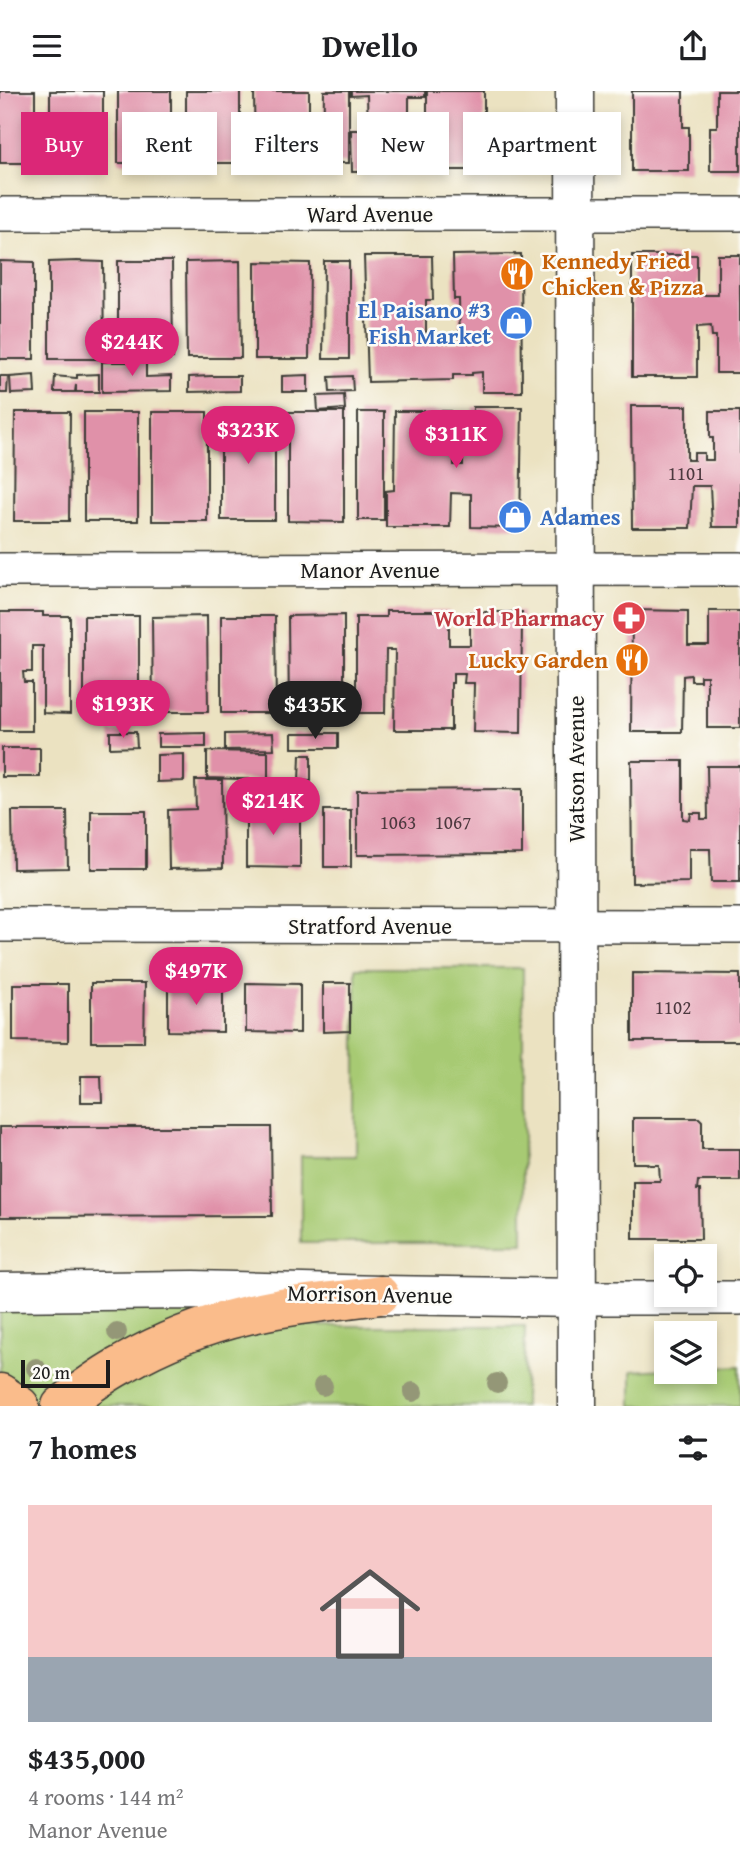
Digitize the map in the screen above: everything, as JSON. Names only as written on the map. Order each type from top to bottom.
[{"type":"highway","points":[[61,1406],[125,1362],[212,1325],[260,1312],[380,1296]]},
{"type":"highway","points":[[0,1393],[20,1406]]},
{"type":"street","name":"Watson Avenue","points":[[575,91],[578,1406]]},
{"type":"street","name":"Ward Avenue","points":[[0,214],[740,214]]},
{"type":"street","name":"Manor Avenue","points":[[0,570],[740,569]]},
{"type":"street","name":"Stratford Avenue","points":[[0,925],[740,926]]},
{"type":"street","name":"Morrison Avenue","points":[[0,1292],[194,1290],[380,1296],[740,1298]]},
{"type":"green space","points":[[356,968],[523,968],[523,1243],[301,1243],[301,1156],[356,1156]]},
{"type":"green space","points":[[199,1309],[311,1326],[525,1326],[524,1406],[0,1406],[0,1310]]},
{"type":"green space","points":[[740,1366],[740,1406],[632,1406],[632,1371],[654,1370],[654,1384],[717,1384],[717,1367]]},
{"type":"building","points":[[0,91],[35,91],[35,112],[21,112],[21,163],[0,163]]},
{"type":"building","points":[[50,91],[103,91],[103,112],[50,112]]},
{"type":"building","points":[[118,91],[171,91],[171,112],[122,112],[122,163],[118,163]]},
{"type":"building","points":[[186,91],[240,91],[240,112],[231,112],[231,163],[217,163],[217,112],[186,112]]},
{"type":"building","points":[[254,91],[309,91],[309,112],[254,112]]},
{"type":"building","points":[[324,91],[349,91],[349,163],[343,163],[343,112],[324,112]]},
{"type":"building","points":[[351,91],[425,91],[425,97],[409,97],[409,112],[367,112],[367,95],[351,96]]},
{"type":"building","points":[[427,91],[484,91],[484,112],[463,112],[463,170],[449,170],[449,112],[427,112]]},
{"type":"building","points":[[632,91],[683,91],[683,127],[689,127],[689,171],[632,171]]},
{"type":"building","points":[[717,91],[740,91],[740,171],[710,171],[710,127],[717,127]]},
{"type":"building","points":[[351,130],[357,130],[357,172],[352,172]]},
{"type":"building","points":[[521,254],[522,392],[482,392],[482,372],[453,375],[453,380],[368,382],[364,256],[432,256],[433,300],[426,300],[426,342],[460,342],[459,299],[454,299],[453,255]]},
{"type":"building","points":[[632,255],[697,255],[697,295],[718,295],[718,255],[740,255],[740,373],[716,373],[716,336],[712,336],[711,326],[697,327],[697,377],[632,377]]},
{"type":"building","points":[[0,261],[34,262],[34,359],[0,359]]},
{"type":"building","points":[[118,261],[172,261],[173,358],[118,358]]},
{"type":"building","points":[[240,261],[241,358],[187,358],[186,262]]},
{"type":"building","points":[[324,261],[349,261],[349,359],[323,359]]},
{"type":"building","points":[[49,262],[103,262],[104,359],[49,359]]},
{"type":"building","points":[[255,262],[310,263],[309,359],[255,359]]},
{"type":"building","points":[[102,362],[146,362],[146,377],[171,376],[171,391],[102,392]]},
{"type":"building","points":[[99,374],[99,392],[76,392],[76,385],[75,392],[54,392],[55,376],[77,378],[77,375]]},
{"type":"building","points":[[34,375],[35,393],[11,394],[10,377]]},
{"type":"building","points":[[308,375],[308,392],[282,392],[282,376]]},
{"type":"building","points":[[0,376],[8,376],[7,393],[0,393]]},
{"type":"building","points":[[240,376],[240,391],[189,392],[189,377]]},
{"type":"building","points":[[352,376],[353,391],[330,392],[329,377]]},
{"type":"building","points":[[344,395],[345,409],[318,411],[317,396]]},
{"type":"building","points":[[631,406],[687,406],[687,460],[694,460],[694,453],[704,453],[704,460],[713,460],[710,411],[740,411],[740,527],[712,527],[710,486],[692,486],[690,528],[632,528]]},
{"type":"building","points":[[473,407],[522,407],[520,528],[471,527],[471,494],[451,493],[450,527],[386,527],[386,491],[394,490],[395,411],[451,411],[450,456],[454,456],[454,465],[463,465],[463,456],[472,456]]},
{"type":"building","points":[[15,412],[70,412],[69,521],[14,521]]},
{"type":"building","points":[[84,412],[138,412],[138,521],[84,521]]},
{"type":"building","points":[[152,412],[207,412],[207,521],[152,521]]},
{"type":"building","points":[[221,412],[275,412],[275,520],[221,520]]},
{"type":"building","points":[[288,412],[344,412],[344,522],[288,521]]},
{"type":"building","points":[[358,412],[384,412],[384,520],[358,520]]},
{"type":"building","points":[[632,610],[688,611],[688,645],[709,645],[709,611],[740,611],[740,728],[707,728],[707,676],[700,676],[700,681],[691,681],[691,675],[683,676],[682,732],[631,732]]},
{"type":"building","points":[[386,611],[449,611],[449,645],[470,645],[470,612],[522,612],[521,733],[473,732],[474,683],[464,683],[465,674],[453,674],[451,730],[394,730],[395,650],[386,650],[385,713],[356,713],[356,617],[386,617]]},
{"type":"building","points":[[0,612],[43,612],[43,616],[70,616],[70,714],[43,713],[43,646],[32,646],[32,672],[23,672],[24,682],[32,682],[32,731],[0,731]]},
{"type":"building","points":[[344,615],[344,713],[289,713],[288,616]]},
{"type":"building","points":[[84,616],[139,616],[139,713],[84,713]]},
{"type":"building","points":[[207,616],[208,712],[153,712],[152,617]]},
{"type":"building","points":[[221,616],[275,616],[276,713],[221,713]]},
{"type":"building","points":[[110,732],[136,732],[137,747],[110,748]]},
{"type":"building","points":[[206,733],[206,747],[158,747],[158,734]]},
{"type":"building","points":[[273,733],[274,749],[225,750],[225,734]]},
{"type":"building","points":[[292,733],[338,733],[338,748],[292,748]]},
{"type":"building","points":[[2,748],[40,748],[40,777],[2,777]]},
{"type":"building","points":[[207,751],[268,752],[268,780],[207,778]]},
{"type":"building","points":[[184,754],[184,781],[157,782],[157,755]]},
{"type":"building","points":[[300,755],[311,755],[311,781],[299,781]]},
{"type":"building","points":[[631,761],[683,761],[683,819],[690,820],[691,813],[701,813],[701,819],[708,819],[707,766],[740,766],[740,882],[711,882],[710,849],[689,849],[689,882],[632,883]]},
{"type":"building","points":[[195,780],[222,780],[223,868],[169,869],[168,810],[196,809]]},
{"type":"building","points":[[522,789],[522,854],[357,855],[357,790]]},
{"type":"building","points":[[246,804],[274,805],[274,820],[284,820],[285,804],[302,804],[300,868],[246,867]]},
{"type":"building","points":[[324,810],[351,810],[351,867],[324,867]]},
{"type":"building","points":[[12,811],[67,811],[68,868],[13,869]]},
{"type":"building","points":[[91,811],[146,811],[146,869],[91,869]]},
{"type":"building","points":[[632,973],[740,974],[740,1041],[632,1041]]},
{"type":"building","points":[[168,982],[223,982],[223,1032],[168,1031]]},
{"type":"building","points":[[91,983],[145,983],[144,1042],[91,1042]]},
{"type":"building","points":[[246,983],[300,984],[300,1033],[246,1032]]},
{"type":"building","points":[[323,983],[350,983],[350,1031],[323,1032]]},
{"type":"building","points":[[13,984],[68,984],[68,1042],[13,1041]]},
{"type":"building","points":[[81,1076],[101,1076],[102,1102],[81,1102]]},
{"type":"building","points":[[633,1118],[699,1118],[702,1121],[702,1149],[740,1149],[740,1181],[698,1181],[701,1239],[633,1239],[633,1181],[660,1181],[659,1165],[633,1163]]},
{"type":"building","points":[[0,1127],[271,1127],[272,1216],[0,1217]]},
{"type":"place","name":"Kennedy Fried Chicken & Pizza","points":[[517,274]]},
{"type":"place","name":"El Paisano #3 Fish Market","points":[[516,323]]},
{"type":"place","name":"Adames","points":[[515,517]]},
{"type":"place","name":"World Pharmacy","points":[[629,618]]},
{"type":"place","name":"Lucky Garden","points":[[632,660]]}]
